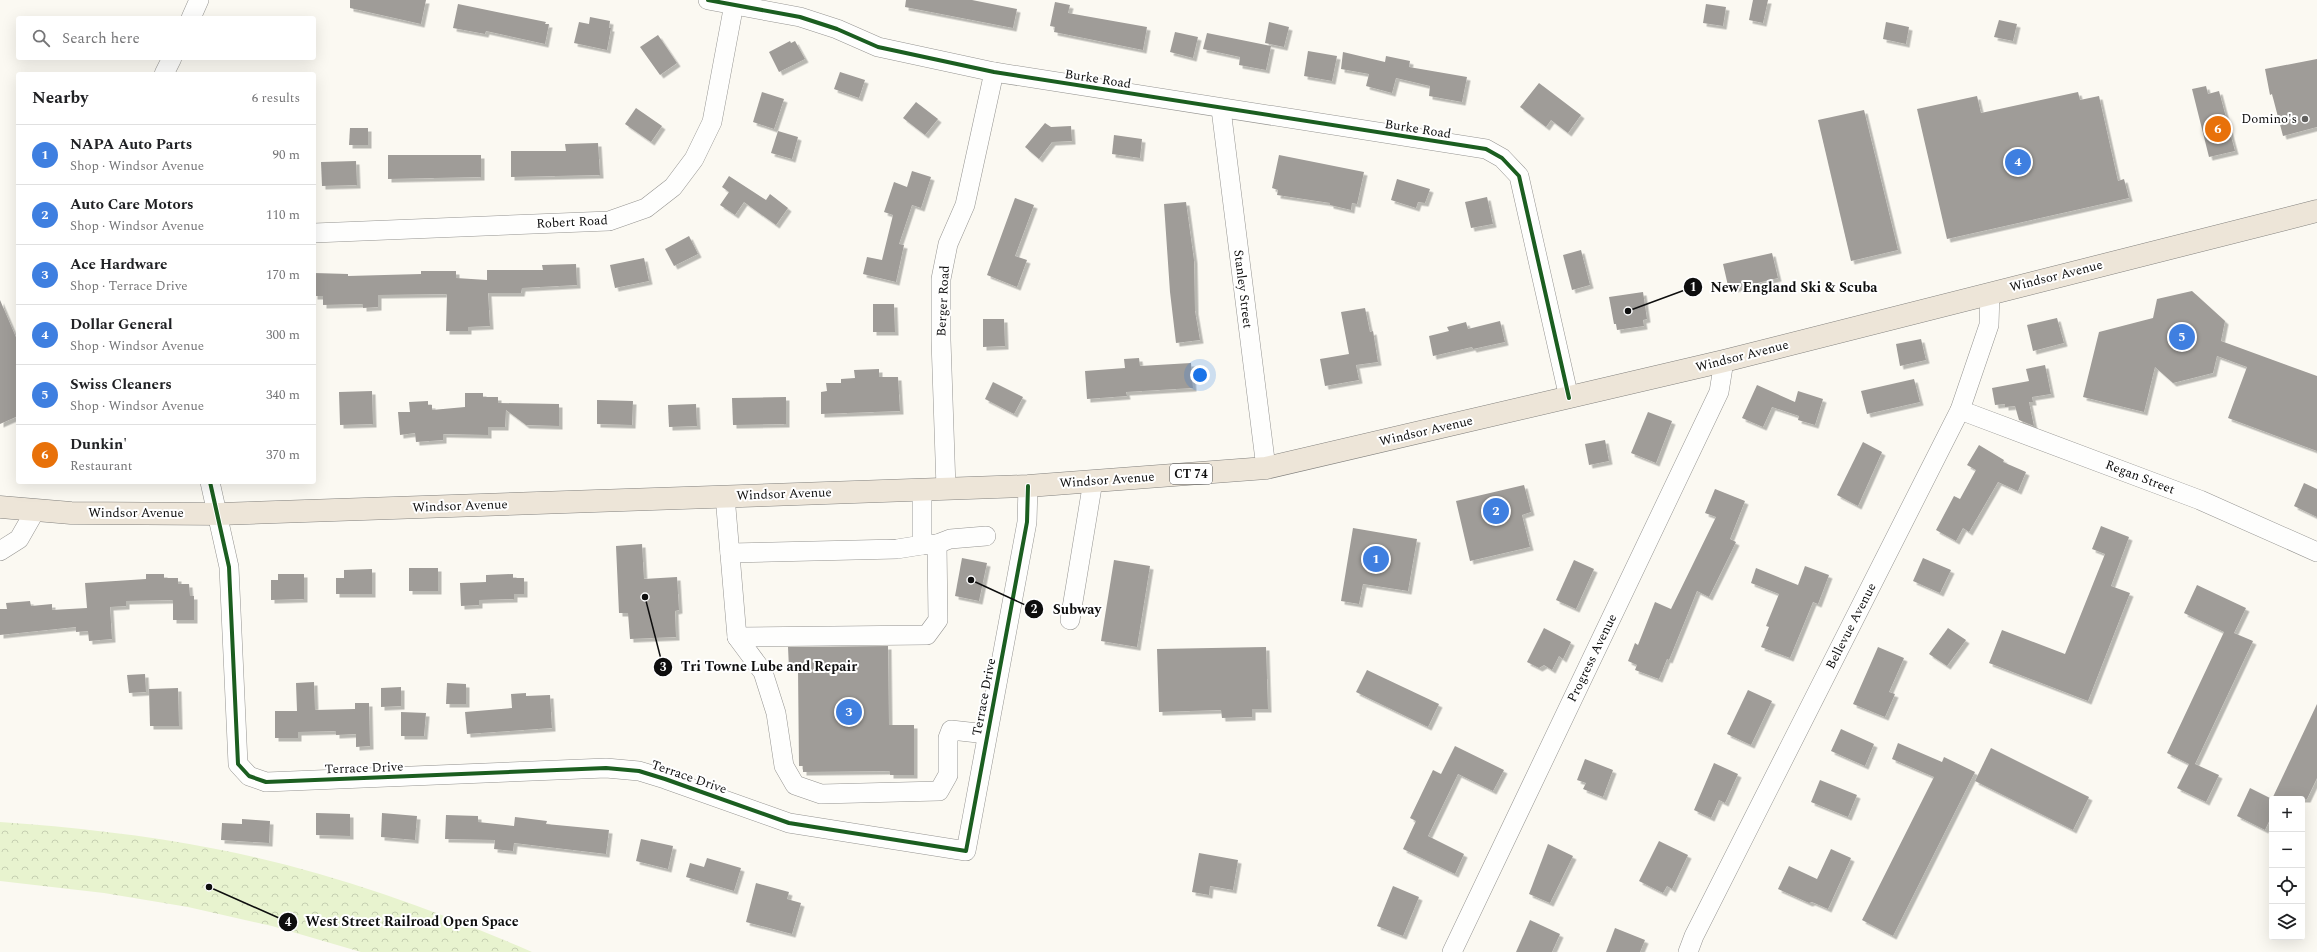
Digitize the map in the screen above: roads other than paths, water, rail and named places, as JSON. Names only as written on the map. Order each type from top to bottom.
[{"type":"main road","name":"Windsor Avenue","points":[[0,508],[35,511],[219,514],[1028,486],[1266,468],[1724,361],[2317,211]]},
{"type":"street","points":[[192,16],[199,0]]},
{"type":"street","name":"Burke Road","points":[[708,0],[800,17],[837,29],[878,47],[994,72],[1221,109],[1486,149],[1502,158],[1519,176],[1569,398]]},
{"type":"street","name":"Robert Road","points":[[316,233],[609,221],[646,208],[673,187],[694,159],[712,122],[734,4]]},
{"type":"street","points":[[165,72],[171,60]]},
{"type":"street","name":"Berger Road","points":[[946,488],[940,340],[941,279],[948,244],[965,205],[994,72]]},
{"type":"street","name":"Stanley Street","points":[[1221,109],[1266,468]]},
{"type":"street","name":"Bellevue Avenue","points":[[1688,952],[1694,936],[1960,410],[1989,325],[1990,293]]},
{"type":"street","name":"Progress Avenue","points":[[1452,952],[1719,392],[1724,361]]},
{"type":"street","name":"Regan Street","points":[[1960,410],[2200,500],[2317,552]]},
{"type":"street","points":[[1070,620],[1093,481]]},
{"type":"street","points":[[211,484],[219,514]]},
{"type":"street","name":"Terrace Drive","points":[[219,514],[229,567],[238,764],[248,776],[266,782],[606,768],[639,771],[790,823],[966,851],[1027,522],[1028,486]]},
{"type":"street","points":[[737,637],[927,635],[938,620],[922,489]]},
{"type":"street","points":[[725,496],[737,637],[763,672],[776,713],[784,766],[795,785],[821,794],[939,791],[948,775],[948,738],[951,730],[988,734]]},
{"type":"street","points":[[0,551],[19,539],[35,511]]},
{"type":"street","points":[[730,554],[896,549],[950,539],[986,536]]},
{"type":"place","name":"Domino's","points":[[2305,119]]},
{"type":"place","name":"Dunkin'","points":[[2218,129]]},
{"type":"place","name":"Dollar General","points":[[2018,162]]},
{"type":"place","name":"New England Ski & Scuba","points":[[1628,311]]},
{"type":"place","name":"Swiss Cleaners","points":[[2182,337]]},
{"type":"place","name":"Auto Care Motors","points":[[1496,511]]},
{"type":"place","name":"NAPA Auto Parts","points":[[1376,559]]},
{"type":"place","name":"Subway","points":[[971,580]]},
{"type":"place","name":"Tri Towne Lube and Repair","points":[[645,597]]},
{"type":"place","name":"Ace Hardware","points":[[849,712]]},
{"type":"place","name":"West Street Railroad Open Space","points":[[209,887]]}]
